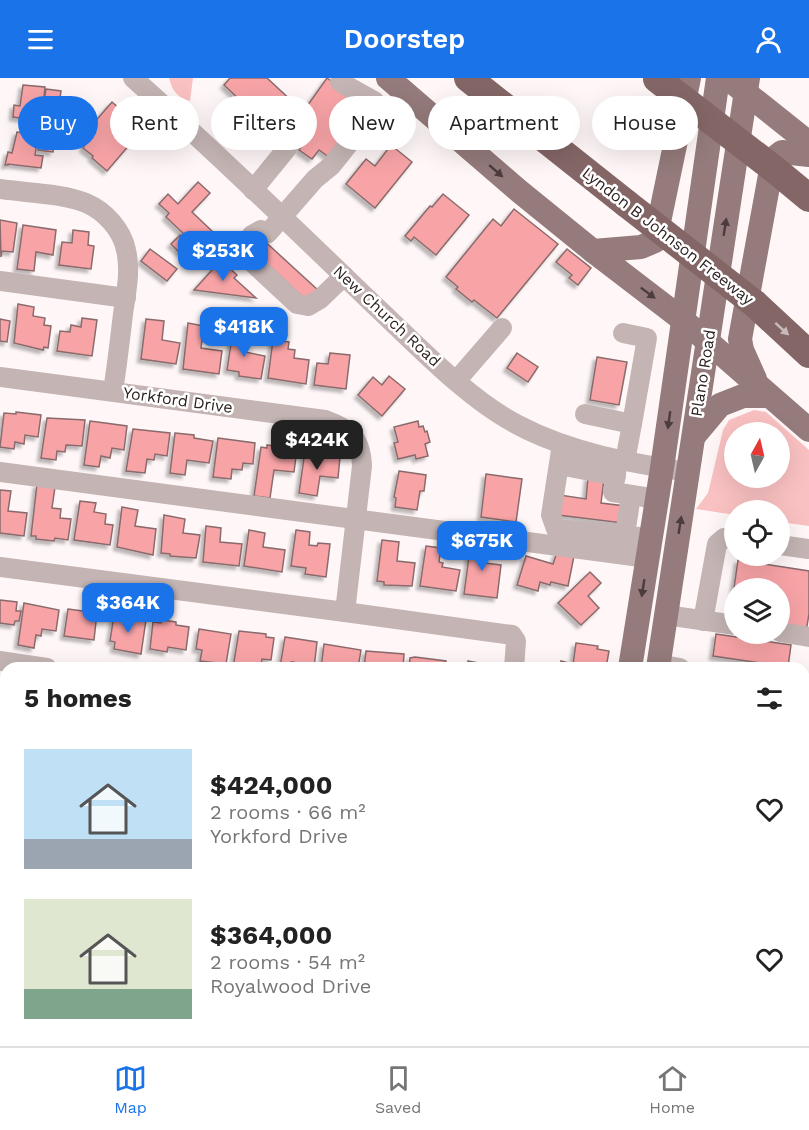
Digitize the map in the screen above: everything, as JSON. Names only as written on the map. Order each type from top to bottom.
[{"type":"highway","name":"Lyndon B Johnson Freeway","points":[[468,78],[755,304],[809,354]]},
{"type":"highway","points":[[656,78],[809,198]]},
{"type":"main road","points":[[388,78],[519,191],[683,320],[809,430]]},
{"type":"main road","points":[[593,251],[640,247],[655,241],[689,78]]},
{"type":"main road","name":"Plano Road","points":[[631,662],[662,468],[718,78]]},
{"type":"main road","points":[[740,83],[809,143]]},
{"type":"main road","name":"Plano Road","points":[[660,662],[708,342],[740,83]]},
{"type":"main road","points":[[764,392],[742,350],[740,339],[773,159],[782,152],[809,155]]},
{"type":"main road","points":[[694,436],[720,405],[743,396],[764,392]]},
{"type":"main road","points":[[635,640],[654,662]]},
{"type":"street","name":"New Church Road","points":[[136,79],[344,276],[457,380],[493,409],[517,425],[620,465],[688,472]]},
{"type":"street","points":[[340,82],[374,101],[374,112],[331,166],[315,179],[283,218],[268,233],[261,230],[252,235],[239,250],[297,304],[308,306],[320,299],[344,276]]},
{"type":"street","points":[[253,190],[286,150]]},
{"type":"street","points":[[0,189],[87,203],[103,213],[113,223],[126,250],[128,282],[113,391]]},
{"type":"street","points":[[0,281],[126,298]]},
{"type":"street","points":[[457,380],[502,328]]},
{"type":"street","points":[[623,333],[647,338],[632,424],[613,492],[657,499]]},
{"type":"street","name":"Yorkford Drive","points":[[0,376],[325,420],[344,427],[354,437],[362,453],[345,612]]},
{"type":"street","points":[[585,414],[632,424]]},
{"type":"street","points":[[562,444],[551,515],[556,529],[625,535],[649,548]]},
{"type":"street","points":[[559,465],[620,465]]},
{"type":"street","points":[[0,472],[356,519],[649,548]]},
{"type":"street","points":[[625,535],[631,495]]},
{"type":"street","points":[[703,621],[717,544],[724,538]]},
{"type":"street","points":[[790,546],[809,549]]},
{"type":"street","points":[[0,567],[512,635],[516,641],[514,662]]},
{"type":"street","points":[[666,615],[724,624]]},
{"type":"street","points":[[790,634],[809,637]]},
{"type":"shaded area","points":[[169,78],[193,78],[191,96],[180,96],[172,87]]},
{"type":"shaded area","points":[[754,410],[766,412],[777,422],[728,422]]},
{"type":"shaded area","points":[[724,428],[724,488],[790,488],[790,433],[809,450],[809,526],[790,523],[790,500],[724,500],[724,513],[696,509],[708,493]]},
{"type":"building","points":[[230,78],[267,78],[286,96],[236,96],[224,85]]},
{"type":"building","points":[[327,78],[353,96],[329,96],[329,150],[340,150],[333,160],[319,150],[312,159],[299,150],[317,150],[317,96],[314,96]]},
{"type":"building","points":[[23,85],[45,87],[44,96],[21,96]]},
{"type":"building","points":[[46,89],[61,91],[60,96],[45,96]]},
{"type":"building","points":[[110,104],[110,150],[125,150],[107,171],[86,150],[98,150],[98,118]]},
{"type":"building","points":[[14,105],[18,106],[18,118],[13,117]]},
{"type":"building","points":[[18,132],[18,150],[36,150],[35,155],[43,156],[41,168],[5,165],[8,152],[12,153]]},
{"type":"building","points":[[387,150],[397,150],[412,162],[375,208],[346,184],[366,159],[375,166]]},
{"type":"building","points":[[198,182],[210,193],[192,212],[212,231],[198,246],[190,243],[180,253],[171,244],[180,235],[184,239],[186,236],[166,217],[169,213],[159,204],[168,194],[178,204]]},
{"type":"building","points":[[443,194],[469,215],[436,255],[414,237],[411,241],[405,236]]},
{"type":"building","points":[[514,209],[558,244],[497,318],[474,300],[472,302],[446,277],[493,219],[501,226]]},
{"type":"building","points":[[0,220],[17,223],[13,252],[2,251],[1,257]]},
{"type":"building","points":[[23,225],[56,230],[53,255],[36,252],[34,271],[17,269]]},
{"type":"building","points":[[73,230],[89,232],[88,245],[94,246],[91,269],[59,265],[62,242],[72,243]]},
{"type":"building","points":[[259,236],[319,291],[308,302],[249,247]]},
{"type":"building","points":[[150,249],[177,269],[167,281],[141,261]]},
{"type":"building","points":[[567,249],[591,268],[578,285],[569,278],[572,275],[556,262]]},
{"type":"building","points":[[221,260],[237,275],[234,278],[256,298],[194,290]]},
{"type":"building","points":[[18,304],[34,307],[33,316],[45,318],[44,325],[51,326],[48,348],[44,347],[43,350],[14,343]]},
{"type":"building","points":[[82,318],[97,320],[92,356],[57,351],[60,331],[70,332],[71,325],[81,327]]},
{"type":"building","points":[[0,319],[10,321],[7,342],[0,341]]},
{"type":"building","points":[[146,319],[164,321],[162,340],[180,343],[176,364],[141,359]]},
{"type":"building","points":[[188,323],[204,326],[201,348],[222,351],[219,374],[183,369]]},
{"type":"building","points":[[233,331],[248,333],[245,352],[265,356],[261,379],[239,376],[239,372],[227,370]]},
{"type":"building","points":[[273,340],[289,342],[288,349],[295,350],[294,358],[309,360],[306,384],[268,378]]},
{"type":"building","points":[[330,353],[350,355],[346,389],[314,385],[317,363],[328,364]]},
{"type":"building","points":[[517,353],[538,367],[528,382],[507,368]]},
{"type":"building","points":[[597,357],[627,362],[619,405],[590,400]]},
{"type":"building","points":[[389,376],[405,389],[382,416],[358,395],[373,377],[382,385]]},
{"type":"building","points":[[16,412],[41,415],[38,437],[25,435],[24,444],[15,442],[14,449],[0,447],[4,413],[16,414]]},
{"type":"building","points":[[47,418],[85,420],[82,446],[66,445],[65,452],[57,451],[56,460],[41,458]]},
{"type":"building","points":[[90,421],[127,426],[124,450],[112,448],[110,458],[101,456],[99,467],[84,465]]},
{"type":"building","points":[[418,421],[419,427],[423,426],[425,432],[427,431],[430,442],[425,444],[428,456],[416,459],[415,455],[398,459],[394,443],[398,442],[394,427]]},
{"type":"building","points":[[133,429],[170,433],[167,456],[155,454],[154,460],[147,459],[145,473],[126,471]]},
{"type":"building","points":[[175,433],[194,435],[194,438],[213,441],[209,463],[187,460],[185,475],[170,473]]},
{"type":"building","points":[[218,438],[255,443],[253,464],[243,463],[242,470],[232,469],[231,479],[213,477]]},
{"type":"building","points":[[267,445],[297,449],[294,472],[274,470],[270,498],[254,496],[261,447],[267,448]]},
{"type":"building","points":[[305,451],[323,452],[323,455],[340,457],[338,478],[320,476],[317,496],[299,493]]},
{"type":"building","points":[[399,471],[426,475],[424,491],[420,491],[417,510],[395,507],[396,498],[394,497]]},
{"type":"building","points":[[486,474],[522,479],[516,522],[481,517]]},
{"type":"building","points":[[588,477],[604,479],[601,503],[625,506],[623,523],[558,515],[560,495],[586,499]]},
{"type":"building","points":[[37,484],[55,487],[52,508],[61,509],[60,518],[71,519],[68,540],[55,538],[54,541],[36,539],[36,536],[31,536]]},
{"type":"building","points":[[0,490],[11,491],[8,511],[27,513],[24,536],[0,533]]},
{"type":"building","points":[[80,501],[96,503],[94,512],[106,514],[105,524],[113,525],[110,545],[74,540]]},
{"type":"building","points":[[122,507],[138,510],[135,526],[156,529],[153,555],[117,547]]},
{"type":"building","points":[[164,515],[185,519],[183,533],[200,535],[196,558],[161,553]]},
{"type":"building","points":[[206,526],[221,528],[220,542],[242,544],[239,566],[203,562]]},
{"type":"building","points":[[249,530],[265,533],[263,547],[285,550],[282,572],[244,566]]},
{"type":"building","points":[[296,530],[310,532],[309,545],[330,544],[326,577],[305,574],[306,568],[291,566]]},
{"type":"building","points":[[382,540],[399,542],[397,561],[415,563],[412,586],[384,585],[384,582],[377,581]]},
{"type":"building","points":[[471,542],[494,542],[492,555],[486,554],[485,563],[501,565],[497,598],[464,594]]},
{"type":"building","points":[[426,546],[441,548],[439,562],[443,563],[442,567],[460,570],[456,591],[420,586]]},
{"type":"building","points":[[557,552],[574,556],[568,586],[540,582],[538,591],[517,585],[526,556],[553,564]]},
{"type":"building","points":[[737,566],[777,566],[809,571],[809,614],[806,632],[790,630],[790,578],[735,578]]},
{"type":"building","points":[[590,572],[601,583],[588,596],[599,608],[581,625],[558,603]]},
{"type":"building","points":[[0,600],[17,602],[16,611],[21,611],[19,621],[15,621],[14,625],[0,623]]},
{"type":"building","points":[[24,603],[59,610],[56,631],[42,629],[41,636],[36,635],[34,648],[18,645]]},
{"type":"building","points":[[68,609],[97,613],[94,640],[64,636]]},
{"type":"building","points":[[114,615],[146,620],[141,654],[114,649],[115,642],[110,641]]},
{"type":"building","points":[[162,620],[189,627],[186,650],[168,647],[167,652],[150,649],[153,622],[161,623]]},
{"type":"building","points":[[199,629],[231,634],[226,662],[200,661],[202,650],[196,649]]},
{"type":"building","points":[[239,631],[266,634],[266,637],[274,638],[271,660],[234,662]]},
{"type":"building","points":[[716,634],[724,635],[724,644],[791,645],[789,662],[754,662],[713,656]]},
{"type":"building","points":[[285,637],[317,642],[315,662],[281,662]]},
{"type":"building","points":[[576,643],[598,646],[597,649],[609,651],[607,662],[573,662]]},
{"type":"building","points":[[324,644],[361,650],[359,662],[322,662]]},
{"type":"building","points":[[366,651],[404,654],[403,662],[365,662]]},
{"type":"building","points":[[415,657],[446,662],[410,662],[410,658]]}]
